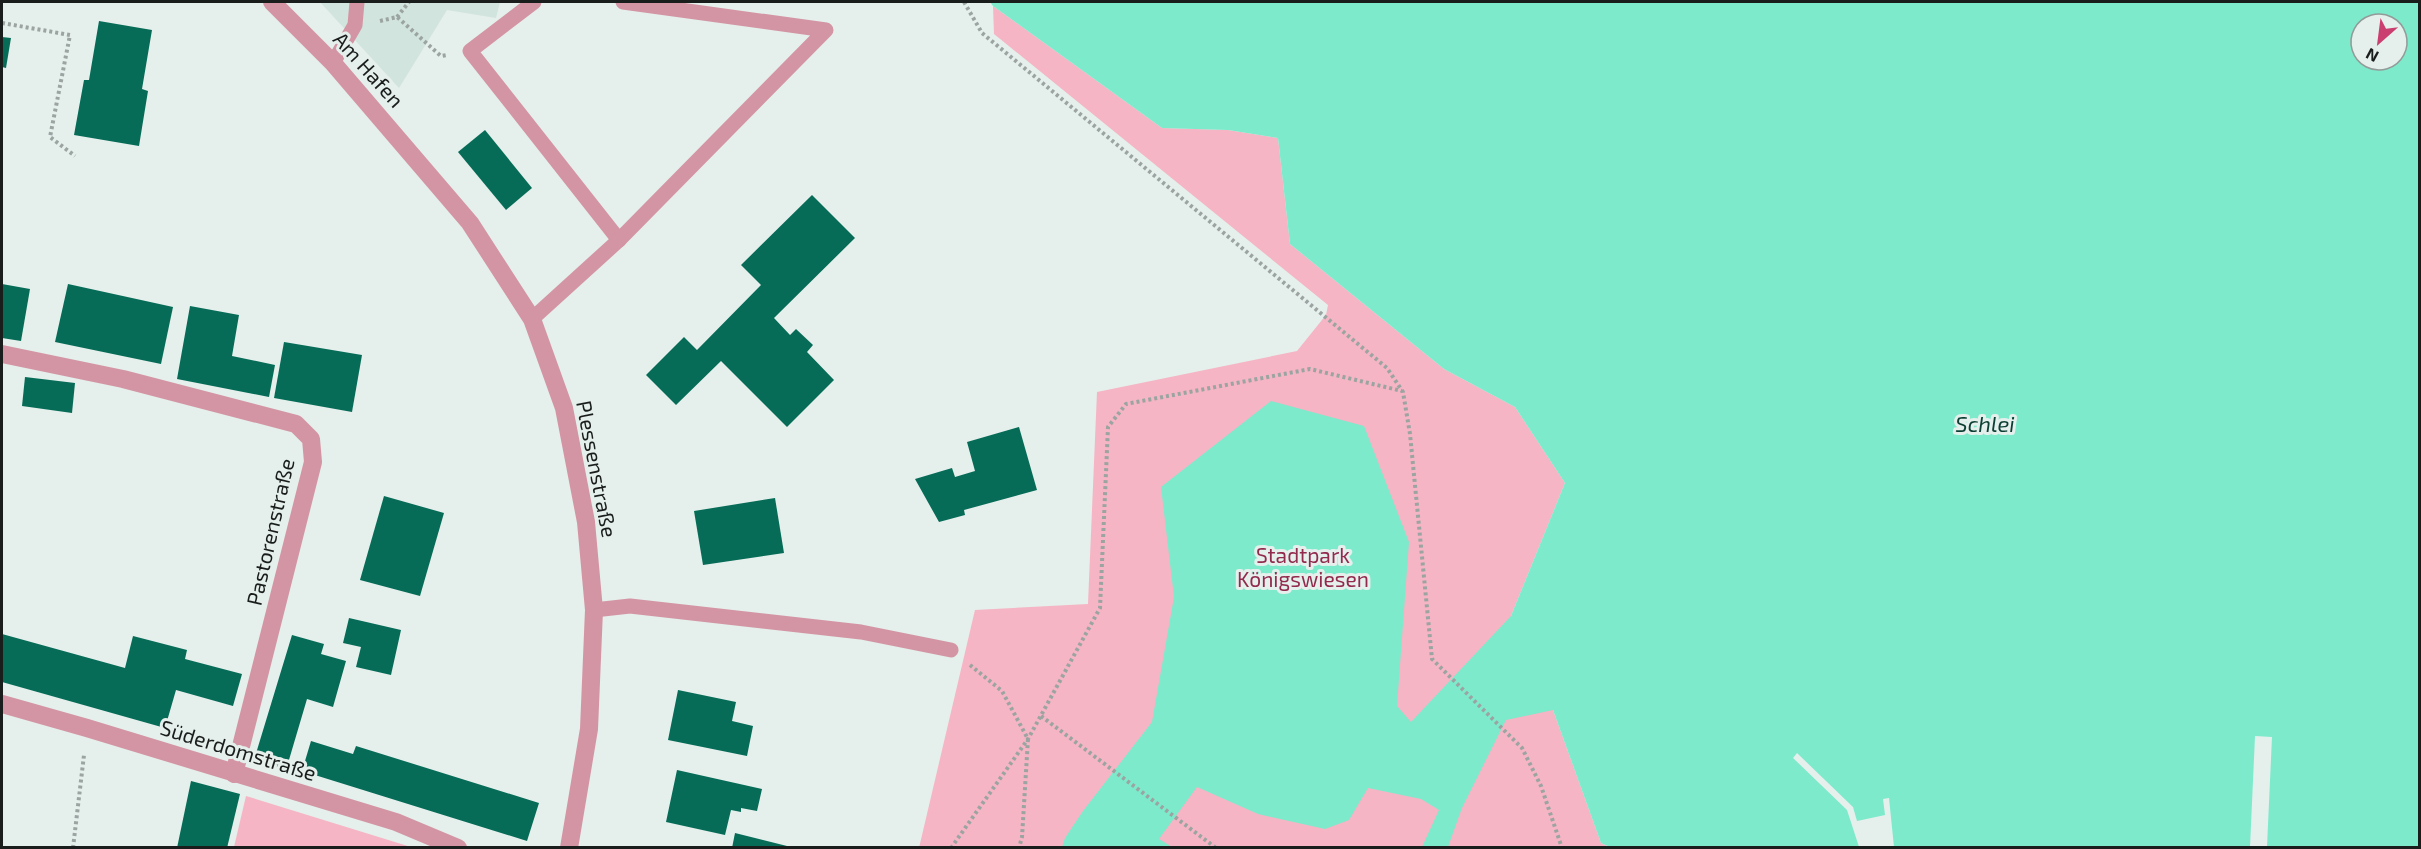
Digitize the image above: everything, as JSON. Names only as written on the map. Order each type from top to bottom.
[{"type":"street","name":"Am Hafen","points":[[272,2],[333,63],[403,144]]},
{"type":"street","name":"Plessenstraße","points":[[403,144],[470,223],[532,319],[564,408],[586,522],[594,610],[589,729],[569,848]]},
{"type":"street","name":"Pastorenstraße","points":[[2,354],[123,379],[296,424],[311,439],[313,462],[234,774]]},
{"type":"street","name":"Süderdomstraße","points":[[2,704],[396,822],[458,848]]},
{"type":"lane","points":[[333,63],[355,25],[357,2]]},
{"type":"lane","points":[[534,2],[470,51],[619,240]]},
{"type":"lane","points":[[532,319],[619,240],[826,30],[623,2]]},
{"type":"lane","points":[[594,610],[630,606],[699,613],[861,632],[951,650]]},
{"type":"path","points":[[355,25],[397,17],[409,2]]},
{"type":"path","points":[[964,2],[982,33],[1387,368],[1403,392],[1410,434],[1432,659],[1522,748],[1541,786],[1562,848]]},
{"type":"path","points":[[397,17],[441,56],[470,51]]},
{"type":"path","points":[[2,23],[70,35],[50,137],[75,156]]},
{"type":"path","points":[[951,848],[1028,739],[1100,608],[1108,427],[1125,405],[1310,369],[1403,392]]},
{"type":"path","points":[[951,650],[1002,691],[1028,739],[1022,837],[1019,848]]},
{"type":"path","points":[[1041,716],[1216,848]]},
{"type":"path","points":[[74,848],[87,728]]},
{"type":"shaded area","points":[[320,2],[500,2],[496,18],[447,10],[399,88]]},
{"type":"green space","name":"Stadtpark Königswiesen","points":[[993,6],[1162,128],[1228,130],[1278,138],[1290,244],[1444,369],[1515,407],[1565,483],[1511,616],[1553,710],[1601,843],[1610,847],[919,848],[975,610],[1088,604],[1097,392],[1297,351],[1326,315],[1328,305],[994,34]]},
{"type":"green space","points":[[246,796],[411,847],[234,847]]},
{"type":"water","name":"Schlei","points":[[990,2],[2419,2],[2419,847],[1610,847],[1601,843],[1553,710],[1506,720],[1462,808],[1448,847],[1422,847],[1439,810],[1421,799],[1368,788],[1349,820],[1325,829],[1258,814],[1197,787],[1159,839],[1172,847],[1062,847],[1065,838],[1083,811],[1152,722],[1174,597],[1161,487],[1271,401],[1364,426],[1409,542],[1397,706],[1411,722],[1511,616],[1565,483],[1515,407],[1444,369],[1290,244],[1278,138],[1228,130],[1162,128]]},
{"type":"pier","points":[[2255,736],[2272,737],[2267,847],[2250,847]]},
{"type":"pier","points":[[1797,753],[1853,807],[1857,821],[1885,815],[1883,799],[1889,798],[1894,847],[1859,847],[1847,810],[1793,758]]},
{"type":"building","points":[[99,21],[152,30],[142,89],[148,91],[139,146],[74,135],[84,80],[89,80]]},
{"type":"building","points":[[2,37],[11,38],[6,68],[2,67]]},
{"type":"building","points":[[485,130],[532,188],[506,210],[458,152]]},
{"type":"building","points":[[812,195],[855,238],[774,318],[790,335],[796,329],[813,345],[807,352],[834,380],[787,427],[721,361],[676,405],[646,375],[684,337],[697,350],[761,285],[741,265]]},
{"type":"building","points":[[2,284],[30,289],[21,341],[2,338]]},
{"type":"building","points":[[68,284],[173,307],[161,364],[55,342]]},
{"type":"building","points":[[190,306],[239,315],[232,356],[275,365],[269,397],[177,379]]},
{"type":"building","points":[[284,342],[362,355],[352,412],[274,398]]},
{"type":"building","points":[[25,377],[75,383],[72,413],[22,406]]},
{"type":"building","points":[[1019,427],[1037,490],[964,510],[965,515],[939,522],[915,479],[952,468],[955,477],[975,471],[967,442]]},
{"type":"building","points":[[384,496],[444,513],[420,596],[360,580]]},
{"type":"building","points":[[775,498],[784,553],[703,565],[694,511]]},
{"type":"building","points":[[349,618],[401,630],[391,675],[356,667],[361,647],[343,643]]},
{"type":"building","points":[[2,634],[125,668],[133,636],[187,650],[185,659],[242,674],[233,706],[176,690],[165,728],[2,682]]},
{"type":"building","points":[[292,635],[324,644],[321,654],[346,661],[333,707],[307,699],[286,770],[254,760]]},
{"type":"building","points":[[678,690],[736,702],[732,721],[753,726],[747,756],[668,740]]},
{"type":"building","points":[[311,741],[353,754],[356,746],[539,803],[527,841],[302,771]]},
{"type":"building","points":[[677,770],[762,789],[757,811],[741,808],[741,812],[731,810],[725,835],[666,822]]},
{"type":"building","points":[[191,781],[240,794],[227,848],[177,848]]},
{"type":"building","points":[[735,833],[791,847],[791,848],[732,848]]}]
